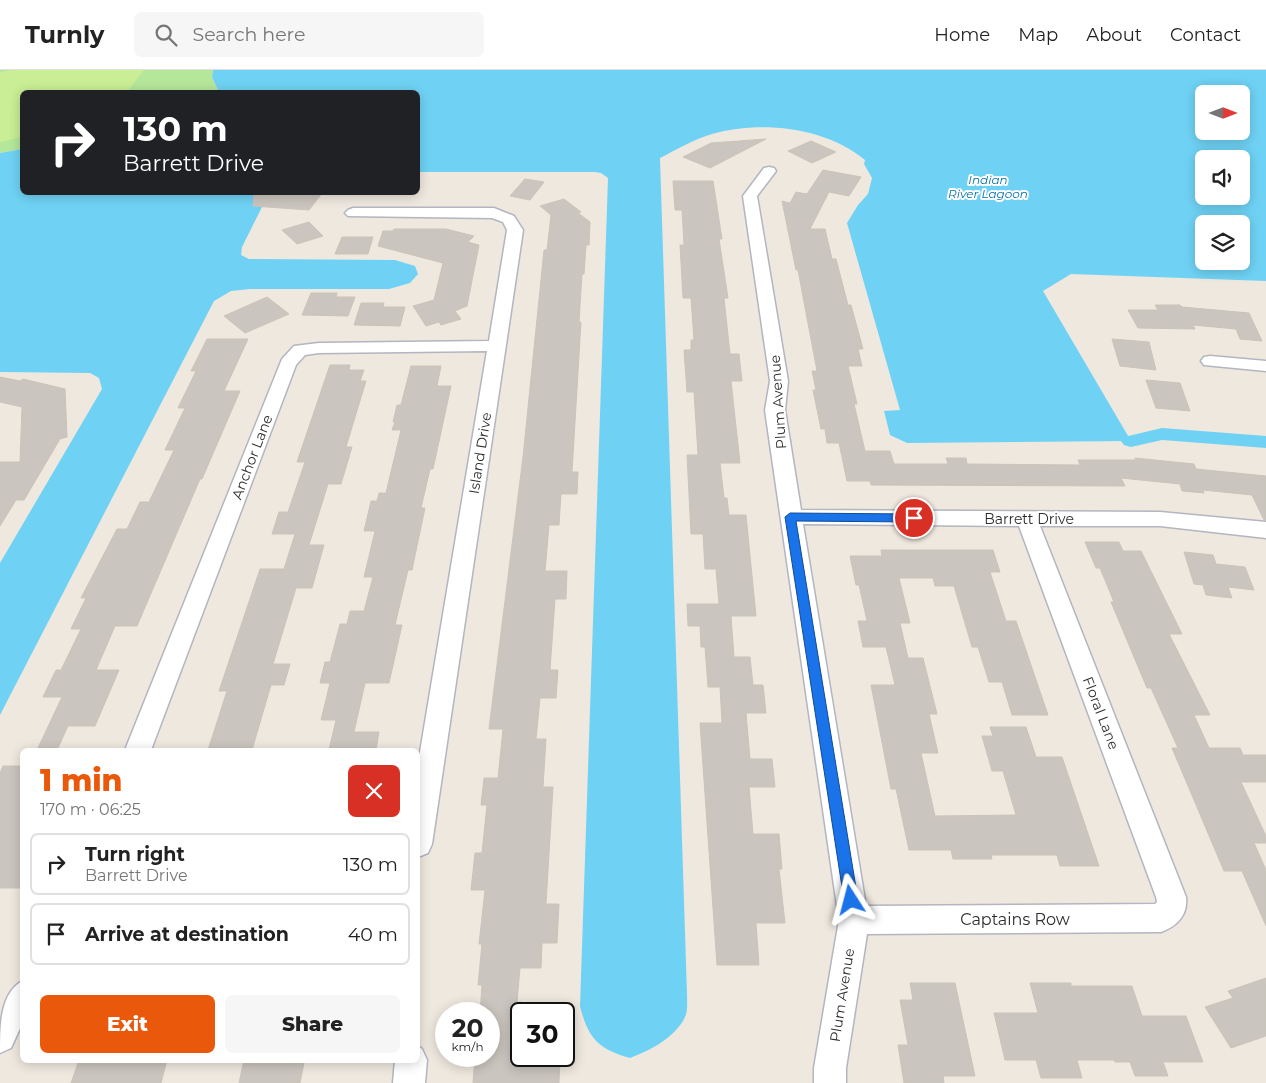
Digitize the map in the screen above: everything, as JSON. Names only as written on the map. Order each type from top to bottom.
[{"type":"street","name":"Plum Avenue","points":[[768,171],[750,196],[779,381],[775,410],[790,517],[854,920],[830,1068],[830,1083]]},
{"type":"street","name":"Island Drive","points":[[353,213],[494,213],[509,219],[515,230],[420,831]]},
{"type":"street","name":"Anchor Lane","points":[[139,748],[288,363],[300,350],[319,348],[497,346]]},
{"type":"street","points":[[1210,361],[1266,366]]},
{"type":"street","name":"Barrett Drive","points":[[790,517],[1160,519],[1266,530]]},
{"type":"street","name":"Floral Lane","points":[[1027,519],[1171,897],[1172,907]]},
{"type":"street","name":"Captains Row","points":[[854,920],[1161,918],[1172,907]]},
{"type":"street","points":[[0,1037],[9,1017],[20,1000]]},
{"type":"street","points":[[408,1083],[411,1063]]},
{"type":"green space","points":[[0,70],[213,70],[212,77],[218,90],[20,90],[20,149],[0,153]]},
{"type":"green space","points":[[12,70],[144,70],[129,90],[20,90],[20,137],[0,142],[0,72]]},
{"type":"water","name":"Indian River Lagoon","points":[[213,70],[1266,70],[1266,281],[1071,274],[1043,291],[1131,441],[907,443],[890,435],[884,411],[900,410],[847,223],[858,205],[868,194],[872,178],[864,164],[865,160],[831,140],[792,129],[771,127],[731,130],[712,134],[660,158],[687,1006],[686,1015],[681,1024],[669,1037],[630,1058],[610,1051],[596,1041],[587,1026],[580,1006],[608,178],[601,173],[595,172],[420,172],[420,90],[218,90],[212,77]]},
{"type":"water","points":[[20,149],[20,195],[268,195],[242,247],[241,255],[249,259],[395,260],[415,266],[418,274],[410,283],[389,289],[250,289],[231,291],[214,301],[0,715],[0,563],[102,389],[99,378],[90,373],[0,372],[0,153]]},
{"type":"building","points":[[766,139],[710,168],[683,157],[711,143]]},
{"type":"building","points":[[811,141],[836,152],[812,163],[788,151]]},
{"type":"building","points":[[823,170],[861,177],[849,196],[829,192],[810,229],[825,229],[832,259],[836,259],[848,305],[851,305],[863,349],[858,349],[862,366],[848,366],[857,404],[854,404],[865,451],[890,451],[894,464],[948,464],[946,458],[966,458],[967,464],[1080,465],[1078,460],[1135,460],[1135,458],[1194,464],[1196,469],[1266,476],[1266,520],[1264,520],[1252,495],[1203,490],[1204,493],[1182,491],[1180,484],[1121,478],[1125,486],[871,485],[870,481],[847,481],[839,443],[827,443],[825,429],[821,429],[813,390],[816,390],[812,371],[817,371],[798,270],[796,270],[782,201],[790,203],[796,192],[807,194]]},
{"type":"building","points":[[525,179],[544,182],[530,200],[510,196]]},
{"type":"building","points":[[673,181],[713,181],[722,239],[719,239],[728,298],[724,298],[730,354],[739,354],[742,381],[731,381],[740,463],[720,463],[724,498],[727,498],[729,515],[746,515],[756,616],[731,616],[734,657],[750,657],[753,685],[763,685],[766,713],[746,713],[750,759],[772,759],[775,787],[749,787],[753,834],[779,834],[782,869],[779,869],[785,923],[756,923],[759,965],[717,965],[700,723],[722,723],[720,687],[708,687],[705,647],[701,647],[700,626],[688,626],[687,604],[719,604],[716,569],[705,569],[703,534],[691,534],[687,455],[698,455],[694,392],[687,392],[684,350],[691,350],[691,340],[694,340],[691,298],[683,298],[680,245],[684,245],[682,210],[675,210]]},
{"type":"building","points":[[254,195],[321,195],[309,210],[253,206]]},
{"type":"building","points":[[564,199],[581,212],[578,213],[590,222],[589,245],[586,245],[584,274],[582,274],[579,322],[581,322],[572,472],[578,472],[577,494],[561,494],[559,525],[549,525],[545,571],[567,571],[566,599],[555,599],[550,670],[558,670],[556,698],[540,698],[536,739],[546,739],[543,787],[553,787],[546,904],[559,904],[557,943],[542,943],[541,968],[520,968],[517,1002],[510,1002],[510,1067],[560,1067],[559,1083],[473,1083],[474,1067],[500,1067],[500,1002],[481,1002],[482,985],[478,985],[482,944],[479,944],[485,890],[471,890],[475,853],[482,853],[487,805],[481,805],[484,778],[498,778],[503,729],[489,729],[523,457],[544,250],[547,250],[551,215],[540,206]]},
{"type":"building","points":[[309,222],[323,236],[297,244],[282,230]]},
{"type":"building","points":[[394,229],[446,229],[474,236],[468,242],[479,245],[467,306],[455,311],[461,319],[441,325],[439,322],[426,326],[413,306],[434,300],[443,263],[378,246],[383,231],[393,231]]},
{"type":"building","points":[[342,237],[373,237],[368,254],[335,254]]},
{"type":"building","points":[[311,293],[337,293],[336,297],[355,297],[348,316],[302,315]]},
{"type":"building","points":[[267,297],[289,314],[245,333],[224,316]]},
{"type":"building","points":[[361,303],[384,303],[383,307],[405,307],[400,326],[354,325]]},
{"type":"building","points":[[1155,305],[1180,305],[1182,307],[1249,313],[1262,341],[1240,339],[1236,329],[1193,325],[1195,329],[1138,328],[1128,310],[1158,310]]},
{"type":"building","points":[[207,339],[248,339],[224,391],[240,391],[137,626],[115,626],[96,670],[119,670],[95,726],[68,726],[58,748],[38,748],[62,697],[43,697],[56,670],[61,670],[81,629],[71,629],[86,598],[81,598],[117,529],[127,529],[140,502],[149,502],[174,450],[165,450],[185,408],[178,408],[196,371],[191,371]]},
{"type":"building","points":[[1112,339],[1149,342],[1156,370],[1120,366]]},
{"type":"building","points":[[330,365],[350,365],[349,370],[364,370],[360,381],[366,381],[346,447],[352,447],[341,484],[328,484],[309,545],[324,545],[312,588],[296,588],[273,664],[290,664],[284,685],[271,685],[253,748],[209,748],[227,691],[219,691],[260,569],[284,569],[295,534],[272,534],[279,512],[288,512],[305,462],[297,462]]},
{"type":"building","points":[[411,366],[441,366],[437,386],[451,386],[433,469],[430,469],[421,508],[425,508],[412,570],[408,570],[395,625],[402,625],[389,683],[365,683],[354,732],[379,732],[376,748],[329,748],[336,720],[321,720],[330,683],[320,683],[325,662],[330,662],[340,624],[347,624],[350,611],[364,611],[373,577],[364,577],[375,531],[364,531],[371,501],[377,501],[379,493],[386,493],[401,430],[392,430],[395,422],[393,422],[397,405],[401,405]]},
{"type":"building","points":[[0,377],[20,381],[23,379],[65,389],[67,437],[60,439],[24,500],[16,500],[0,526],[0,462],[20,462],[22,407],[0,402]]},
{"type":"building","points":[[1146,380],[1180,383],[1190,411],[1156,408]]},
{"type":"building","points":[[1085,542],[1119,542],[1123,551],[1141,551],[1182,634],[1169,634],[1210,715],[1194,715],[1209,748],[1240,748],[1243,755],[1266,755],[1266,782],[1241,782],[1266,836],[1266,843],[1254,843],[1266,870],[1266,926],[1242,871],[1224,871],[1172,748],[1178,748],[1151,688],[1147,688],[1111,602],[1114,602],[1100,568],[1096,568]]},
{"type":"building","points":[[881,550],[993,550],[1000,572],[990,572],[1006,621],[1016,621],[1048,715],[1012,715],[1002,682],[989,682],[978,647],[972,647],[954,586],[935,586],[933,578],[899,578],[910,623],[900,623],[908,658],[923,658],[937,714],[929,714],[938,753],[921,753],[935,816],[1016,815],[1003,771],[992,771],[982,736],[993,736],[990,727],[1026,727],[1036,757],[1062,757],[1099,866],[1060,866],[1057,855],[991,855],[992,859],[953,859],[951,850],[909,850],[896,789],[891,789],[871,685],[895,685],[886,647],[863,647],[858,621],[867,621],[859,585],[856,585],[850,556],[882,556]]},
{"type":"building","points":[[1184,552],[1213,555],[1216,564],[1245,567],[1254,590],[1228,587],[1232,598],[1206,595],[1203,585],[1194,584]]},
{"type":"building","points":[[3,766],[20,766],[20,888],[0,888],[0,773]]},
{"type":"building","points":[[1266,978],[1266,1036],[1231,1048],[1205,1007],[1233,998],[1228,991]]},
{"type":"building","points":[[910,983],[955,983],[975,1076],[943,1076],[944,1083],[904,1083],[898,1045],[908,1045],[900,1000],[913,1000]]},
{"type":"building","points":[[1030,983],[1071,983],[1071,986],[1132,986],[1142,1016],[1186,1016],[1203,1062],[1163,1062],[1168,1076],[1135,1076],[1130,1062],[1077,1060],[1082,1078],[1041,1078],[1036,1060],[1005,1060],[994,1013],[1038,1013]]},
{"type":"building","points":[[78,1063],[166,1063],[161,1083],[71,1083]]},
{"type":"building","points":[[243,1063],[304,1063],[300,1083],[239,1083]]},
{"type":"waterway","points":[[1131,441],[1162,434],[1266,442]]},
{"type":"route","points":[[851,900],[790,517],[914,518]]}]
